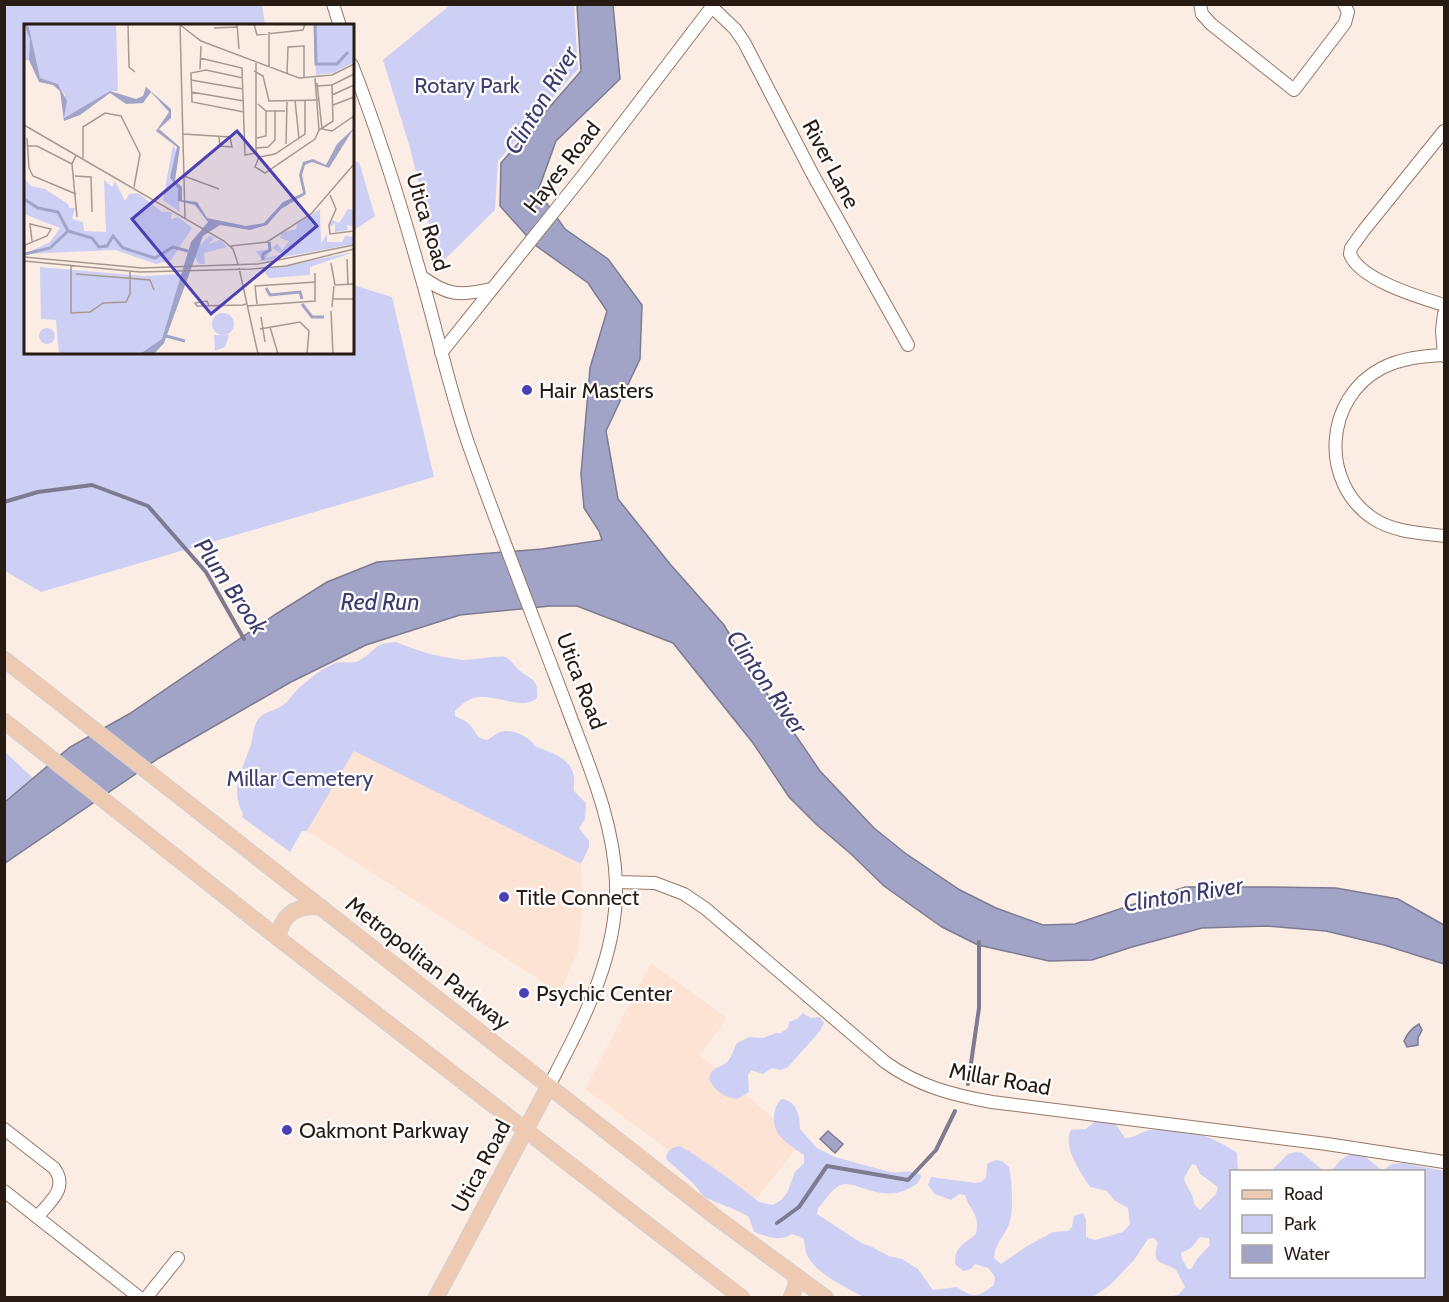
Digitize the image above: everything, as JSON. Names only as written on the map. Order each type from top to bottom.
[{"type":"main road","name":"Metropolitan Parkway","points":[[4,659],[717,1218],[826,1298]]},
{"type":"main road","points":[[4,721],[278,938],[742,1298]]},
{"type":"main road","points":[[278,938],[283,921],[290,913],[302,907],[321,907]]},
{"type":"main road","name":"Utica Road","points":[[436,1298],[549,1086]]},
{"type":"main road","points":[[791,1298],[796,1285],[796,1276]]},
{"type":"street","points":[[333,4],[339,24]]},
{"type":"street","name":"Hayes Road","points":[[441,353],[585,173],[713,6]]},
{"type":"street","name":"River Lane","points":[[713,6],[744,42],[813,175],[908,345]]},
{"type":"street","points":[[1200,6],[1205,19],[1294,90],[1345,23],[1346,8]]},
{"type":"street","name":"Utica Road","points":[[354,70],[383,150],[422,277],[464,430],[500,534],[554,671],[608,822],[616,882],[609,951],[586,1014],[549,1086]]},
{"type":"street","points":[[1444,131],[1364,230],[1351,248],[1350,254],[1357,265],[1387,284],[1406,293],[1444,305]]},
{"type":"street","points":[[422,277],[436,287],[458,295],[491,289]]},
{"type":"street","points":[[1444,314],[1442,330],[1444,355],[1400,360],[1371,375],[1350,395],[1342,408],[1335,440],[1335,457],[1344,484],[1364,511],[1374,519],[1394,528],[1444,536]]},
{"type":"street","name":"Millar Road","points":[[616,882],[655,883],[684,894],[725,924],[885,1062],[900,1073],[938,1091],[992,1102],[1277,1137],[1444,1162]]},
{"type":"street","points":[[4,1129],[54,1168],[58,1174],[61,1182],[58,1190],[37,1217]]},
{"type":"street","points":[[4,1191],[140,1298]]},
{"type":"street","points":[[146,1298],[178,1258]]},
{"type":"shaded area","points":[[354,751],[581,864],[582,908],[578,951],[560,993],[307,831]]},
{"type":"shaded area","points":[[651,963],[727,1018],[700,1055],[801,1142],[749,1208],[585,1089]]},
{"type":"green space","points":[[5,4],[262,5],[265,24],[24,24],[24,354],[354,354],[354,285],[392,297],[434,477],[41,592],[5,571]]},
{"type":"green space","name":"Rotary Park","points":[[450,5],[574,5],[578,69],[498,161],[495,210],[439,265],[410,148],[383,60]]},
{"type":"green space","points":[[354,161],[359,162],[375,216],[354,230]]},
{"type":"green space","name":"Millar Cemetery","points":[[396,642],[429,654],[455,659],[505,657],[533,680],[537,686],[537,698],[531,702],[479,697],[462,704],[455,711],[455,716],[467,723],[483,739],[487,740],[504,731],[514,732],[529,739],[535,746],[559,756],[568,764],[574,776],[574,791],[586,803],[585,819],[579,828],[589,841],[589,847],[581,864],[354,751],[307,831],[302,831],[290,852],[242,817],[237,787],[259,718],[282,706],[304,683],[328,666],[357,661],[383,644]]},
{"type":"green space","points":[[5,752],[33,778],[5,802]]},
{"type":"green space","points":[[803,1013],[811,1018],[820,1017],[824,1023],[820,1031],[788,1067],[781,1070],[772,1068],[763,1074],[751,1070],[748,1075],[749,1092],[737,1099],[720,1093],[714,1087],[709,1079],[711,1074],[714,1069],[729,1060],[737,1043],[749,1037],[763,1038],[781,1033],[788,1028],[789,1022],[797,1019]]},
{"type":"green space","points":[[782,1099],[791,1103],[798,1114],[800,1129],[817,1148],[835,1157],[890,1172],[913,1172],[921,1175],[916,1184],[899,1192],[879,1192],[853,1185],[841,1185],[818,1208],[817,1214],[863,1244],[889,1256],[902,1259],[918,1269],[933,1290],[957,1287],[976,1295],[994,1285],[995,1277],[988,1268],[975,1264],[971,1269],[963,1271],[955,1264],[958,1249],[976,1234],[976,1216],[965,1195],[959,1194],[951,1200],[935,1194],[928,1185],[931,1177],[976,1183],[986,1178],[987,1164],[995,1160],[1002,1161],[1009,1167],[1012,1212],[994,1258],[1001,1264],[1053,1232],[1068,1231],[1072,1227],[1074,1216],[1083,1213],[1086,1220],[1086,1237],[1095,1240],[1123,1232],[1130,1224],[1128,1208],[1114,1200],[1107,1191],[1090,1187],[1074,1159],[1069,1144],[1071,1130],[1086,1129],[1101,1116],[1115,1123],[1125,1138],[1151,1130],[1174,1129],[1207,1137],[1237,1153],[1238,1170],[1230,1170],[1230,1278],[1425,1278],[1425,1170],[1383,1170],[1392,1164],[1403,1163],[1444,1171],[1444,1297],[1165,1297],[1178,1295],[1185,1287],[1176,1270],[1157,1259],[1158,1243],[1154,1238],[1148,1239],[1134,1260],[1110,1285],[1093,1297],[864,1297],[831,1279],[815,1266],[806,1252],[803,1238],[792,1234],[783,1238],[773,1238],[754,1232],[749,1217],[704,1197],[694,1184],[666,1159],[670,1150],[680,1146],[759,1202],[773,1205],[787,1193],[795,1172],[804,1163],[804,1155],[787,1143],[776,1129],[774,1113]],"holes":[[[1192,1164],[1196,1165],[1200,1174],[1218,1187],[1216,1194],[1200,1210],[1194,1204],[1184,1178]],[[1200,1237],[1209,1238],[1210,1245],[1191,1269],[1188,1269],[1181,1253],[1191,1248]]]},
{"type":"green space","points":[[1302,1153],[1323,1170],[1272,1170],[1288,1154]]},
{"type":"green space","points":[[1355,1153],[1365,1156],[1383,1170],[1330,1170],[1342,1159]]},
{"type":"water","points":[[577,5],[613,5],[620,79],[556,141],[538,191],[565,229],[608,259],[642,305],[640,359],[606,431],[618,499],[670,564],[724,625],[751,670],[820,771],[874,828],[905,853],[960,890],[996,908],[1043,925],[1075,924],[1185,887],[1336,888],[1398,899],[1444,925],[1444,964],[1384,945],[1326,931],[1267,926],[1202,928],[1092,960],[1049,961],[978,945],[942,927],[884,886],[817,825],[789,797],[753,743],[673,643],[577,606],[550,606],[460,615],[366,645],[291,682],[159,758],[5,863],[5,802],[70,747],[129,714],[327,582],[377,562],[542,549],[602,540],[584,508],[581,474],[590,368],[607,311],[588,283],[535,245],[500,206],[501,163],[581,71]]},
{"type":"water","points":[[1419,1024],[1422,1030],[1418,1038],[1418,1045],[1407,1047],[1405,1038]]},
{"type":"water","points":[[828,1131],[843,1144],[835,1153],[820,1139]]},
{"type":"waterway","name":"Plum Brook","points":[[4,502],[38,492],[92,485],[148,506],[206,572],[244,639]]},
{"type":"waterway","points":[[968,1084],[979,1008],[979,942]]},
{"type":"waterway","points":[[777,1223],[799,1207],[827,1166],[908,1180],[936,1150],[955,1111]]},
{"type":"place","name":"Hair Masters","points":[[527,390]]},
{"type":"place","name":"Title Connect","points":[[504,897]]},
{"type":"place","name":"Psychic Center","points":[[524,993]]},
{"type":"place","name":"Oakmont Parkway","points":[[287,1130]]},
{"type":"water label","name":"Clinton River","points":[[541,100]]},
{"type":"water label","name":"Red Run","points":[[380,601]]},
{"type":"water label","name":"Clinton River","points":[[767,682]]},
{"type":"water label","name":"Clinton River","points":[[1183,894]]}]
